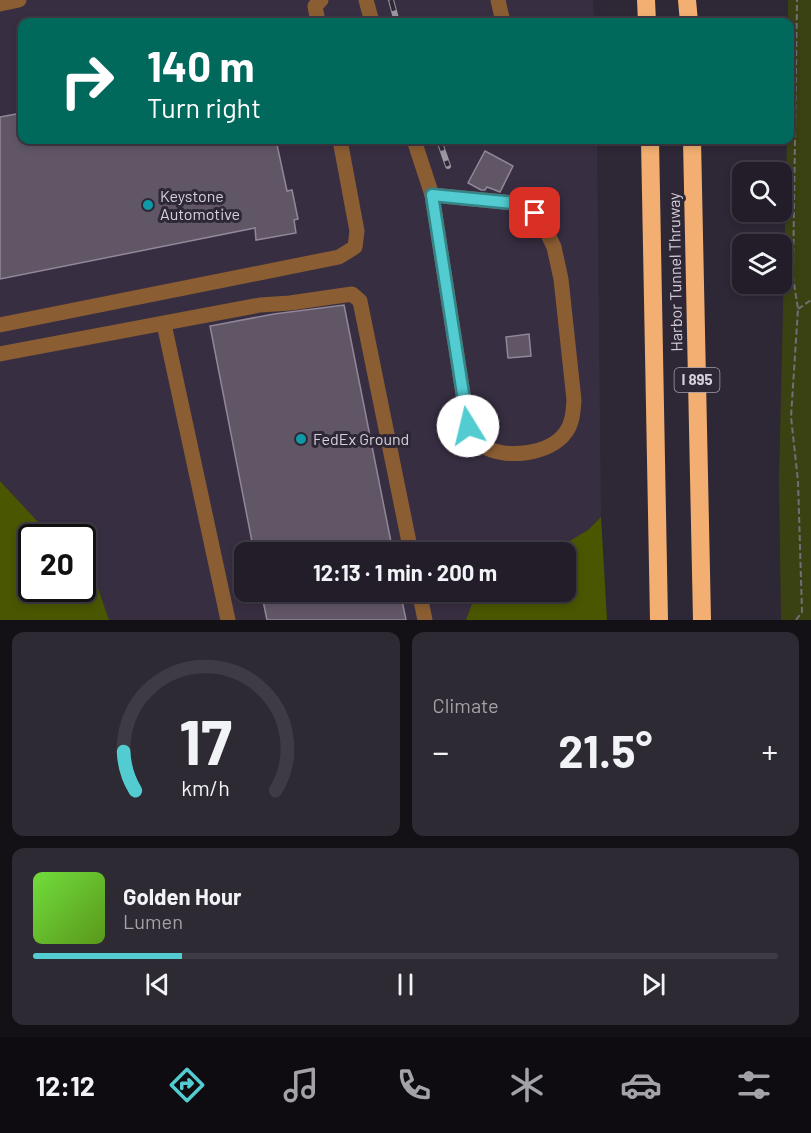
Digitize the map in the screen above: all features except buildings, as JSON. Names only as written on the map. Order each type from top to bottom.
[{"type":"highway","points":[[646,0],[647,18]]},
{"type":"highway","points":[[687,0],[689,18]]},
{"type":"highway","name":"Harbor Tunnel Thruway","points":[[650,144],[659,620]]},
{"type":"highway","name":"Harbor Tunnel Thruway","points":[[692,144],[702,620]]},
{"type":"lane","points":[[0,4],[19,0]]},
{"type":"lane","points":[[317,18],[315,6],[321,0]]},
{"type":"lane","points":[[366,0],[371,18]]},
{"type":"lane","points":[[498,0],[502,18]]},
{"type":"lane","points":[[0,325],[339,257],[355,247],[357,231],[341,144]]},
{"type":"lane","points":[[415,144],[432,195],[468,426],[473,437],[489,449],[534,453],[546,448],[557,442],[566,432],[573,414],[574,400],[561,279],[554,247],[543,224],[524,204],[432,195]]},
{"type":"lane","points":[[0,354],[260,305],[352,294],[360,301],[409,542]]},
{"type":"lane","points":[[164,324],[228,620]]},
{"type":"lane","points":[[421,602],[425,620]]},
{"type":"path","points":[[796,620],[802,612],[798,481],[791,417],[798,309],[793,277],[797,0]]},
{"type":"path","points":[[798,309],[811,300]]},
{"type":"shaded area","points":[[0,0],[593,0],[594,18],[18,18],[18,144],[597,144],[601,517],[588,530],[568,542],[234,542],[234,602],[473,602],[466,620],[109,620],[96,584],[96,524],[40,524],[0,481]]},
{"type":"green space","points":[[788,0],[811,0],[811,620],[781,620],[779,479],[783,294],[792,294],[792,234],[785,234],[785,222],[792,222],[792,162],[786,162],[787,144],[794,144],[794,18],[788,18]]},
{"type":"green space","points":[[0,481],[40,524],[18,524],[18,602],[96,602],[96,584],[109,620],[0,620]]},
{"type":"green space","points":[[601,517],[607,620],[466,620],[473,602],[576,602],[576,542],[568,542],[588,530]]},
{"type":"railway","points":[[391,0],[396,18]]},
{"type":"railway","points":[[440,144],[448,166]]},
{"type":"place","name":"Keystone Automotive","points":[[148,205]]},
{"type":"place","name":"FedEx Ground","points":[[301,439]]},
{"type":"route","points":[[468,426],[432,195],[524,204],[535,213]]}]
